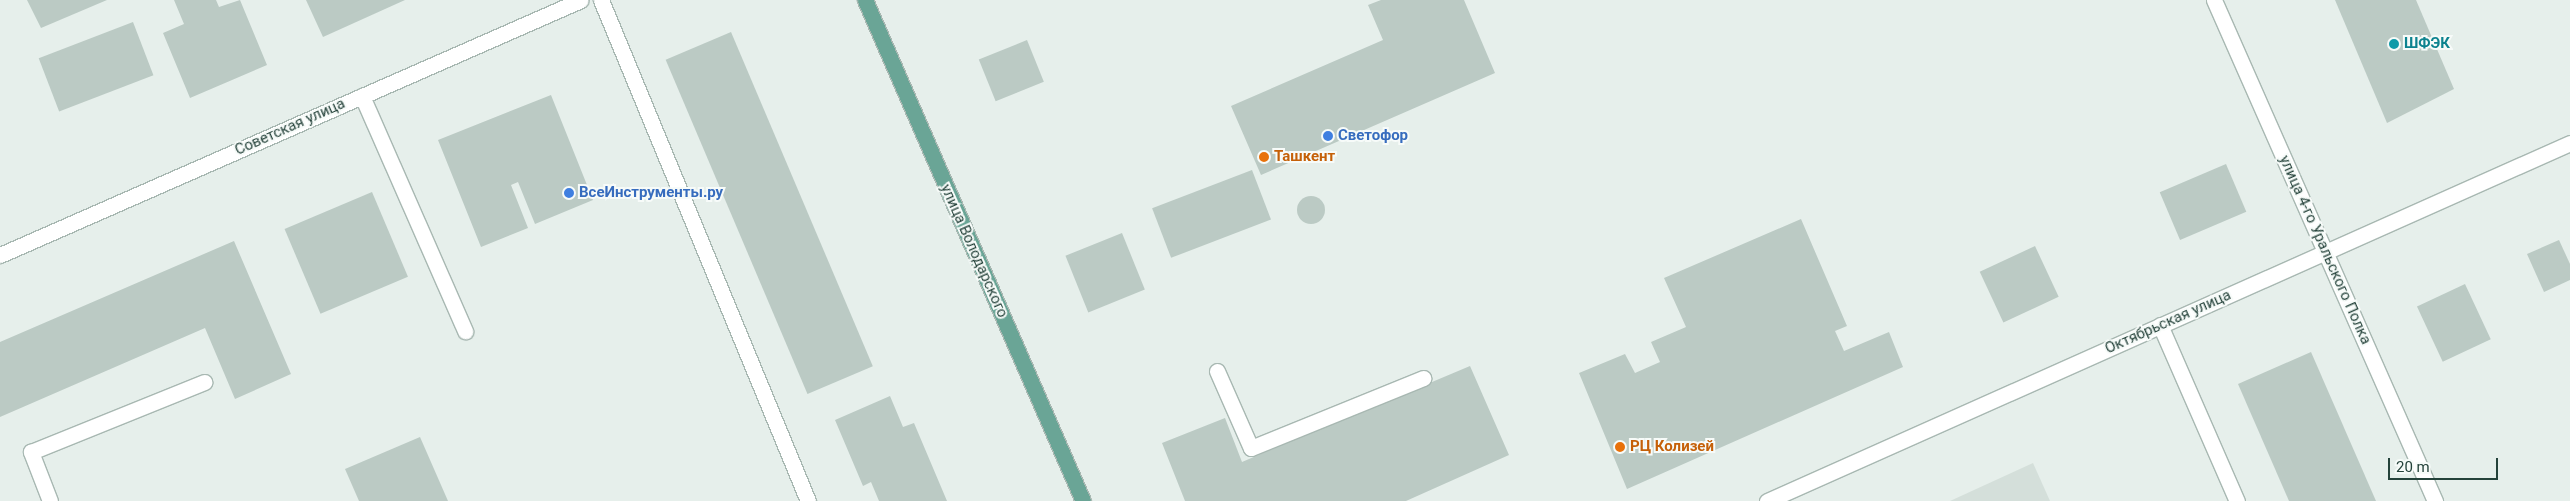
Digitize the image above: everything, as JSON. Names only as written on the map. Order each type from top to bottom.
[{"type":"main road","name":"улица Володарского","points":[[865,0],[1083,501]]},
{"type":"street","name":"Советская улица","points":[[0,255],[581,0]]},
{"type":"street","points":[[600,0],[808,501]]},
{"type":"street","name":"улица 4-го Уральского Полка","points":[[2214,0],[2435,501]]},
{"type":"street","points":[[362,96],[465,331]]},
{"type":"street","name":"Октябрьская улица","points":[[1767,501],[2570,144]]},
{"type":"street","points":[[2160,326],[2237,501]]},
{"type":"street","points":[[1217,371],[1251,448],[1422,378]]},
{"type":"street","points":[[50,501],[31,452],[204,382]]},
{"type":"shaded area","points":[[2033,463],[2050,501],[1950,501]]},
{"type":"building","points":[[27,0],[107,0],[41,28]]},
{"type":"building","points":[[174,0],[216,0],[219,7],[240,0],[267,65],[190,98],[163,33],[184,24]]},
{"type":"building","points":[[306,0],[405,0],[323,37]]},
{"type":"building","points":[[1381,0],[1464,0],[1495,73],[1261,175],[1231,106],[1383,40],[1368,5]]},
{"type":"building","name":"ШФЭК","points":[[2335,0],[2416,0],[2454,89],[2387,123]]},
{"type":"building","points":[[133,22],[153,75],[59,111],[39,58]]},
{"type":"building","points":[[731,32],[873,366],[807,394],[666,60]]},
{"type":"building","points":[[1027,40],[1044,82],[996,101],[979,59]]},
{"type":"building","points":[[551,95],[593,200],[535,224],[518,182],[511,185],[528,228],[481,247],[438,140]]},
{"type":"building","points":[[2226,164],[2246,212],[2180,240],[2160,192]]},
{"type":"building","points":[[1252,170],[1271,219],[1171,258],[1152,208]]},
{"type":"building","points":[[372,192],[408,277],[320,314],[285,229]]},
{"type":"building","points":[[1311,196],[1321,200],[1325,210],[1321,220],[1311,224],[1301,220],[1297,210],[1301,200]]},
{"type":"building","points":[[1801,219],[1847,326],[1835,331],[1844,351],[1889,332],[1903,367],[1627,489],[1579,373],[1625,354],[1635,373],[1660,362],[1651,342],[1686,327],[1664,278]]},
{"type":"building","points":[[1122,233],[1145,290],[1088,312],[1065,256]]},
{"type":"building","points":[[2559,240],[2570,264],[2570,280],[2544,292],[2527,254]]},
{"type":"building","points":[[234,241],[291,374],[235,399],[205,328],[0,417],[0,342]]},
{"type":"building","points":[[2035,246],[2059,297],[2003,323],[1980,272]]},
{"type":"building","points":[[2465,284],[2491,339],[2443,362],[2417,306]]},
{"type":"building","points":[[2311,352],[2376,501],[2289,501],[2238,384]]},
{"type":"building","points":[[1470,366],[1509,455],[1406,501],[1185,501],[1162,443],[1225,418],[1242,462]]},
{"type":"building","points":[[890,396],[903,427],[914,423],[947,501],[879,501],[871,482],[863,486],[835,420]]},
{"type":"building","points":[[420,437],[448,501],[359,501],[345,469]]},
{"type":"place","name":"ШФЭК","points":[[2394,44]]},
{"type":"place","name":"Светофор","points":[[1328,136]]},
{"type":"place","name":"Ташкент","points":[[1264,157]]},
{"type":"place","name":"ВсеИнструменты.ру","points":[[569,193]]},
{"type":"place","name":"РЦ Колизей","points":[[1620,447]]}]
